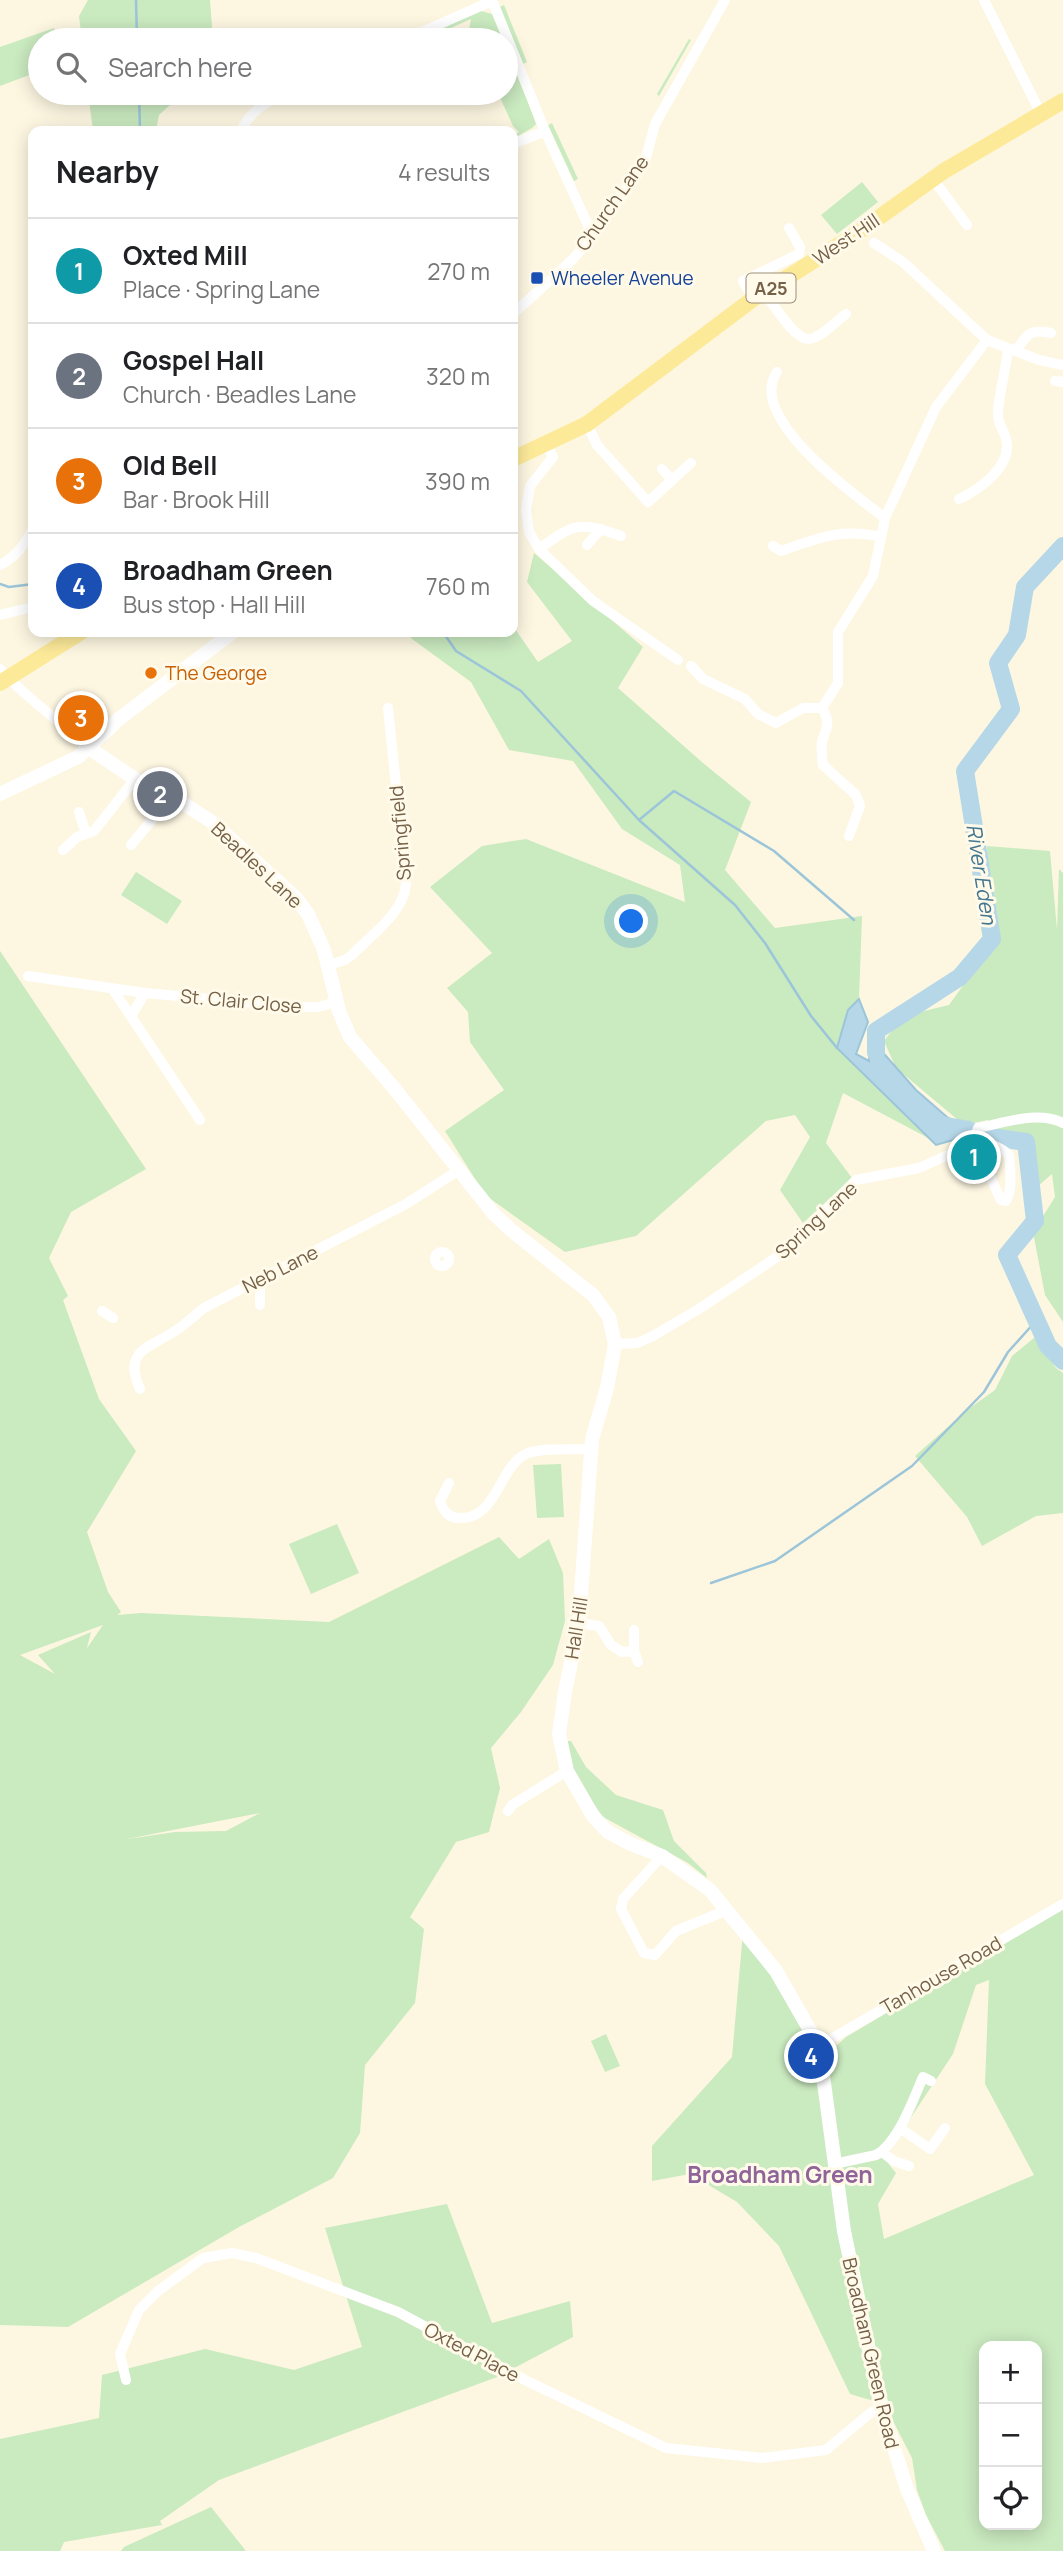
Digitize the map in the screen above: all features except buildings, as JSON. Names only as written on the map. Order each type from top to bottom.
[{"type":"main road","name":"A25","points":[[1041,114],[1063,101]]},
{"type":"main road","name":"West Hill","points":[[518,457],[587,424],[759,295],[853,236],[982,147],[1041,114]]},
{"type":"main road","points":[[1,678],[17,672],[73,637]]},
{"type":"street","name":"Church Lane","points":[[518,309],[572,260],[593,236],[645,161],[655,124],[725,0]]},
{"type":"street","points":[[984,0],[1041,114]]},
{"type":"street","points":[[431,28],[492,1],[503,28]]},
{"type":"street","points":[[518,65],[593,236]]},
{"type":"street","points":[[243,126],[262,105]]},
{"type":"street","points":[[518,142],[545,131]]},
{"type":"street","points":[[933,179],[967,225]]},
{"type":"street","points":[[789,228],[800,247],[799,254],[743,281],[804,344],[846,314]]},
{"type":"street","points":[[874,243],[903,262],[987,340],[1039,360],[1063,365]]},
{"type":"street","points":[[959,499],[988,482],[1000,465],[1007,448],[997,415],[1012,350],[1029,333],[1051,333]]},
{"type":"street","points":[[822,708],[838,683],[838,632],[873,576],[885,517],[936,407],[987,340]]},
{"type":"street","points":[[777,372],[772,382],[771,397],[793,438],[821,465],[885,517]]},
{"type":"street","points":[[587,424],[597,445],[648,502],[691,463]]},
{"type":"street","points":[[547,444],[553,457],[530,486],[526,510],[529,532],[539,549],[593,601],[678,660]]},
{"type":"street","points":[[662,469],[672,480]]},
{"type":"street","points":[[539,549],[569,527],[585,526],[621,536]]},
{"type":"street","points":[[587,545],[601,529]]},
{"type":"street","points":[[779,553],[833,534],[881,537]]},
{"type":"street","points":[[0,565],[11,559],[28,538]]},
{"type":"street","points":[[0,615],[28,608]]},
{"type":"street","points":[[0,794],[78,757],[110,726],[226,637]]},
{"type":"street","points":[[691,666],[703,679],[745,699],[758,714],[776,723],[803,708],[822,708]]},
{"type":"street","points":[[1,678],[31,699],[89,748]]},
{"type":"street","name":"Springfield","points":[[329,965],[352,955],[399,906],[405,895],[388,708]]},
{"type":"street","points":[[822,708],[828,718],[827,730],[821,744],[823,765],[856,795],[860,806],[849,836]]},
{"type":"street","name":"Beadles Lane","points":[[89,748],[135,779],[172,796],[212,821],[296,898],[315,928],[329,965],[336,1002],[350,1037],[459,1170]]},
{"type":"street","points":[[63,850],[77,837],[94,831],[135,779]]},
{"type":"street","points":[[131,845],[172,796]]},
{"type":"street","points":[[79,812],[86,834]]},
{"type":"street","name":"St. Clair Close","points":[[28,976],[145,993],[301,1007],[318,1007],[336,1002]]},
{"type":"street","points":[[112,988],[200,1120]]},
{"type":"street","points":[[131,1017],[145,993]]},
{"type":"street","name":"Spring Lane","points":[[615,1344],[637,1343],[651,1337],[699,1309],[783,1253],[856,1180],[919,1168],[966,1147],[973,1141],[978,1128],[1025,1118],[1058,1120],[1063,1123]]},
{"type":"street","points":[[973,1141],[1001,1148],[1009,1155],[1011,1176],[1009,1197],[1006,1201],[1002,1200],[989,1174]]},
{"type":"street","name":"Neb Lane","points":[[140,1389],[134,1375],[138,1354],[204,1308],[406,1204],[459,1170]]},
{"type":"street","name":"Hall Hill","points":[[459,1170],[493,1213],[512,1231],[602,1304],[614,1331],[615,1344],[607,1388],[590,1449],[579,1623],[559,1734],[567,1771],[593,1816],[608,1832],[662,1856],[710,1890],[776,1972],[819,2046]]},
{"type":"street","points":[[260,1278],[260,1305]]},
{"type":"street","points":[[102,1311],[113,1318]]},
{"type":"street","points":[[449,1483],[440,1501],[452,1518],[463,1518],[476,1514],[487,1505],[516,1461],[527,1453],[590,1449]]},
{"type":"street","points":[[579,1623],[599,1626],[611,1645],[622,1652],[634,1651]]},
{"type":"street","points":[[634,1630],[634,1651],[638,1662]]},
{"type":"street","points":[[508,1811],[512,1805],[567,1771]]},
{"type":"street","points":[[662,1856],[623,1899],[621,1909],[644,1953],[655,1955],[676,1931],[725,1910]]},
{"type":"street","name":"Tanhouse Road","points":[[819,2046],[1063,1904]]},
{"type":"street","name":"Broadham Green Road","points":[[819,2046],[844,2231],[880,2407],[906,2489],[933,2551]]},
{"type":"street","points":[[834,2164],[882,2152],[900,2128],[923,2077],[931,2081]]},
{"type":"street","points":[[900,2128],[930,2149],[945,2128]]},
{"type":"street","points":[[882,2152],[894,2161],[909,2166]]},
{"type":"street","name":"Oxted Place","points":[[126,2380],[120,2354],[139,2310],[158,2291],[203,2258],[232,2253],[256,2258],[398,2312],[525,2380],[666,2448],[762,2458],[826,2450],[880,2407]]},
{"type":"green space","points":[[88,0],[210,0],[212,28],[80,28],[79,16]]},
{"type":"green space","points":[[504,5],[513,28],[508,28],[500,7]]},
{"type":"green space","points":[[481,11],[492,14],[498,28],[469,28],[471,19],[451,28],[442,28]]},
{"type":"green space","points":[[28,37],[28,76],[0,86],[0,47]]},
{"type":"green space","points":[[689,39],[691,40],[659,96],[657,94]]},
{"type":"green space","points":[[518,40],[527,62],[523,64],[518,52]]},
{"type":"green space","points":[[518,75],[536,124],[518,136],[518,126],[513,126],[503,105],[518,105]]},
{"type":"green space","points":[[90,105],[170,105],[159,115],[157,126],[92,126]]},
{"type":"green space","points":[[552,123],[578,179],[574,181],[548,125]]},
{"type":"green space","points":[[862,182],[878,202],[837,234],[821,215]]},
{"type":"green space","points":[[534,553],[643,647],[618,688],[751,802],[725,870],[775,928],[862,916],[859,999],[848,1010],[837,1048],[930,1139],[843,1093],[826,1143],[852,1178],[803,1223],[780,1190],[810,1137],[795,1115],[766,1121],[636,1236],[565,1252],[485,1195],[445,1131],[504,1090],[470,1042],[468,1012],[447,988],[492,953],[430,887],[482,846],[526,839],[685,902],[680,865],[622,829],[573,761],[509,750],[471,682],[411,637],[518,637],[518,633],[538,662],[572,641],[527,582]]},
{"type":"green space","points":[[987,846],[1050,851],[1057,930],[1059,869],[1063,873],[1063,1322],[1045,1295],[1033,1232],[1055,1197],[1052,1174],[1038,1186],[1032,1149],[988,1136],[988,1120],[964,1125],[896,1068],[884,1041],[903,1016],[949,1005],[987,952]]},
{"type":"green space","points":[[136,872],[182,901],[167,924],[121,895]]},
{"type":"green space","points":[[0,951],[146,1169],[71,1212],[49,1258],[68,1296],[63,1300],[99,1399],[136,1451],[87,1532],[108,1592],[121,1612],[117,1615],[141,1613],[329,1622],[499,1537],[519,1559],[549,1539],[563,1573],[565,1621],[553,1665],[521,1712],[491,1748],[500,1788],[489,1832],[456,1842],[410,1917],[424,1929],[415,2003],[365,2065],[360,2133],[333,2178],[239,2227],[68,2327],[0,2325]],"holes":[[[103,1625],[87,1648],[91,1632],[38,1655],[55,1674],[20,1655]],[[260,1813],[226,1831],[175,1832],[127,1839]]]},
{"type":"green space","points":[[1035,1337],[1056,1368],[1063,1373],[1063,1513],[1036,1516],[982,1546],[967,1517],[915,1456],[967,1410],[995,1390],[1012,1356]]},
{"type":"green space","points":[[561,1464],[564,1517],[537,1518],[533,1465]]},
{"type":"green space","points":[[337,1524],[359,1573],[311,1594],[289,1544]]},
{"type":"green space","points":[[564,1741],[571,1741],[586,1767],[616,1795],[663,1810],[674,1841],[706,1873],[707,1878],[688,1863],[603,1817],[577,1781]]},
{"type":"green space","points":[[1063,1909],[1063,2551],[945,2551],[926,2515],[917,2490],[912,2458],[893,2421],[874,2344],[874,2401],[850,2394],[779,2246],[737,2202],[690,2174],[652,2181],[652,2146],[732,2057],[743,1932],[819,2046],[808,2054],[813,2052],[828,2063],[835,2047],[846,2037]],"holes":[[[989,1980],[985,2084],[1034,2175],[884,2239],[878,2204],[896,2173],[884,2158],[953,2054],[976,1985]]]},
{"type":"green space","points":[[606,2034],[620,2066],[605,2072],[591,2041]]},
{"type":"green space","points":[[447,2204],[492,2323],[570,2301],[573,2337],[497,2377],[219,2480],[160,2521],[162,2525],[64,2542],[60,2551],[0,2551],[0,2439],[99,2418],[102,2375],[205,2349],[294,2370],[362,2347],[325,2228]]},
{"type":"green space","points":[[211,2507],[246,2551],[121,2551],[124,2547]]},
{"type":"water","points":[[859,999],[868,1022],[856,1054],[869,1061],[870,1041],[876,1031],[878,1047],[916,1090],[947,1117],[965,1128],[953,1140],[936,1145],[837,1048],[848,1010]]},
{"type":"waterway","points":[[136,0],[137,28]]},
{"type":"waterway","points":[[139,105],[140,126]]},
{"type":"waterway","name":"River Eden","points":[[876,1053],[876,1031],[960,977],[992,939],[965,771],[1011,709],[998,663],[1017,635],[1025,587],[1063,546]]},
{"type":"waterway","points":[[0,584],[9,587],[28,585]]},
{"type":"waterway","points":[[446,637],[456,651],[521,691],[639,820],[735,905],[765,943],[811,1016],[837,1048]]},
{"type":"waterway","points":[[639,820],[674,791],[774,851],[854,920]]},
{"type":"waterway","name":"River Eden","points":[[941,1125],[969,1130]]},
{"type":"waterway","name":"River Eden","points":[[983,1136],[1026,1142],[1035,1221],[1007,1255],[1048,1346],[1063,1361]]},
{"type":"waterway","points":[[711,1583],[775,1561],[912,1466],[984,1392],[1008,1352],[1035,1322]]},
{"type":"place","name":"Wheeler Avenue","points":[[537,278]]},
{"type":"place","name":"The George","points":[[151,673]]},
{"type":"place","name":"Old Bell","points":[[81,718]]},
{"type":"place","name":"Gospel Hall","points":[[160,794]]},
{"type":"place","name":"Oxted Mill","points":[[974,1157]]},
{"type":"place","name":"Broadham Green","points":[[811,2056]]},
{"type":"district","name":"Broadham Green","points":[[780,2174]]}]
